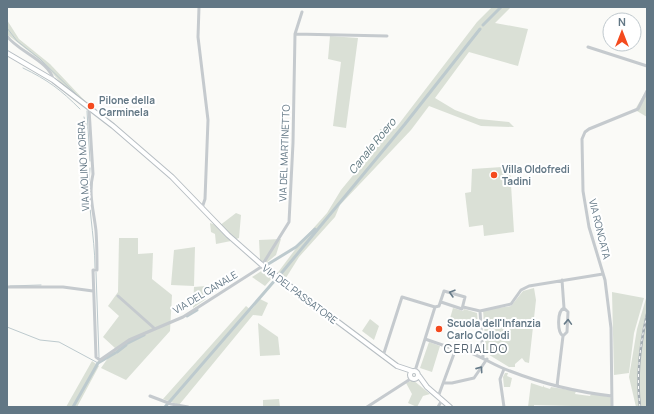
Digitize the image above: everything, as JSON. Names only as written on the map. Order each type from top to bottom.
[{"type":"street","points":[[199,7],[198,37],[208,120],[205,195],[202,208]]},
{"type":"street","name":"VIA DEL MARTINETTO","points":[[262,266],[290,219],[295,34],[302,12]]},
{"type":"street","points":[[295,34],[386,36]]},
{"type":"street","points":[[7,36],[42,63],[52,75],[53,80]]},
{"type":"street","points":[[588,47],[647,66]]},
{"type":"street","name":"VIA DEL PASSATORE","points":[[7,53],[53,80],[141,148],[197,202],[228,235],[262,266],[383,356],[414,375],[450,407]]},
{"type":"street","points":[[7,58],[14,57]]},
{"type":"street","name":"VIA RONCATA","points":[[612,407],[611,328],[603,274],[589,228],[583,192],[582,139],[585,132],[589,129],[638,109],[647,91]]},
{"type":"street","name":"VIA MOLINO MORRA","points":[[89,109],[92,209],[96,231],[98,270],[93,270],[96,357],[101,360]]},
{"type":"street","points":[[197,202],[205,195]]},
{"type":"street","name":"VIA DEL CANALE","points":[[101,360],[129,340],[154,328],[183,317],[262,266]]},
{"type":"street","points":[[440,302],[462,309],[463,307],[480,312],[511,304],[520,290],[525,287],[603,274]]},
{"type":"street","points":[[557,386],[563,336],[567,332],[568,319],[568,311],[564,308],[562,280]]},
{"type":"street","points":[[7,287],[63,286],[93,291]]},
{"type":"street","points":[[383,356],[402,297],[438,308],[444,291],[465,297],[463,307]]},
{"type":"street","points":[[118,296],[154,328]]},
{"type":"street","points":[[367,407],[414,375],[435,307]]},
{"type":"street","points":[[563,336],[559,331],[560,312],[564,308]]},
{"type":"street","points":[[480,312],[483,357]]},
{"type":"street","points":[[425,339],[483,357],[504,369],[557,386],[612,396]]},
{"type":"street","points":[[438,397],[457,350]]},
{"type":"street","points":[[444,383],[452,383],[474,378],[487,359]]},
{"type":"street","points":[[504,369],[500,379],[504,407]]},
{"type":"street","points":[[150,396],[168,403],[188,407]]},
{"type":"street","points":[[438,407],[442,400]]},
{"type":"street","points":[[373,403],[376,407]]},
{"type":"shaded area","points":[[492,7],[511,7],[495,23],[528,29],[518,66],[469,52],[435,98],[455,110],[479,119],[509,122],[514,127],[481,126],[429,106],[411,130],[340,205],[335,217],[299,257],[284,281],[276,275],[300,243],[327,213],[341,190],[378,145],[380,129],[395,129],[477,22]]},
{"type":"shaded area","points":[[7,20],[19,39],[50,64],[85,101],[84,102],[65,87],[41,61],[8,35]]},
{"type":"shaded area","points":[[330,36],[358,38],[346,128],[333,126],[341,62],[328,59]]},
{"type":"shaded area","points":[[647,89],[647,117],[637,111],[636,108]]},
{"type":"shaded area","points":[[502,167],[510,169],[514,232],[484,236],[483,225],[469,227],[465,193],[471,192],[472,169]]},
{"type":"shaded area","points":[[236,213],[241,215],[239,238],[216,244],[215,234],[211,232],[210,223],[219,226]]},
{"type":"shaded area","points":[[119,238],[138,238],[138,254],[153,253],[152,279],[172,295],[170,331],[126,380],[101,368],[115,348],[103,337],[119,316],[108,306],[118,292]]},
{"type":"shaded area","points":[[281,239],[276,255],[265,264],[260,260],[259,240]]},
{"type":"shaded area","points":[[195,247],[194,286],[171,285],[174,250]]},
{"type":"shaded area","points":[[263,270],[273,277],[265,286],[252,277]]},
{"type":"shaded area","points":[[206,286],[206,299],[193,308],[194,287]]},
{"type":"shaded area","points":[[534,288],[536,300],[529,363],[525,362],[522,358],[515,364],[515,367],[509,367],[486,353],[483,310],[511,306],[523,291]]},
{"type":"shaded area","points":[[612,292],[644,298],[634,333],[629,373],[614,375]]},
{"type":"shaded area","points":[[647,295],[647,407],[636,407],[629,377],[637,329]]},
{"type":"shaded area","points":[[260,299],[268,303],[262,316],[253,315],[179,405],[163,399],[246,306],[251,310]]},
{"type":"shaded area","points":[[453,308],[463,311],[464,309],[477,313],[478,325],[466,323],[461,319],[458,325],[449,322]]},
{"type":"shaded area","points":[[370,319],[379,326],[374,340],[362,331]]},
{"type":"shaded area","points":[[258,323],[278,337],[280,355],[260,356]]},
{"type":"shaded area","points":[[429,342],[440,346],[432,372],[420,368]]},
{"type":"shaded area","points":[[92,361],[99,366],[77,407],[66,407]]},
{"type":"shaded area","points":[[505,373],[508,373],[507,376],[512,378],[510,387],[504,387],[503,377]]},
{"type":"shaded area","points":[[413,380],[430,394],[423,396],[417,407],[408,403],[412,394],[406,383]]},
{"type":"shaded area","points":[[531,383],[543,387],[544,385],[544,387],[550,389],[551,387],[576,391],[575,394],[590,396],[591,394],[611,397],[611,407],[534,405],[534,407],[528,407]]},
{"type":"shaded area","points":[[279,399],[280,407],[263,407],[263,400]]},
{"type":"waterway","name":"Canale Roero","points":[[483,25],[501,7]]},
{"type":"waterway","points":[[7,28],[17,41],[40,59],[82,100]]},
{"type":"waterway","name":"Canale Roero","points":[[279,276],[405,124],[480,29]]},
{"type":"waterway","points":[[23,68],[54,86],[80,109]]},
{"type":"waterway","points":[[87,111],[90,161]]},
{"type":"waterway","points":[[84,117],[87,128]]},
{"type":"waterway","points":[[90,168],[89,193],[95,268]]},
{"type":"waterway","points":[[265,266],[296,247],[315,229]]},
{"type":"waterway","points":[[96,272],[99,357]]},
{"type":"waterway","points":[[165,407],[276,279]]},
{"type":"waterway","points":[[10,286],[41,285]]},
{"type":"waterway","points":[[187,316],[197,310]]},
{"type":"waterway","points":[[7,327],[40,340],[59,342],[98,363]]},
{"type":"waterway","points":[[128,343],[144,335]]},
{"type":"waterway","points":[[117,352],[126,345]]},
{"type":"waterway","points":[[73,407],[98,363],[115,353]]},
{"type":"railway","points":[[640,407],[638,383],[639,360],[647,314]]},
{"type":"place","name":"Pilone della Carminela","points":[[91,106]]},
{"type":"place","name":"Villa Oldofredi Tadini","points":[[494,175]]},
{"type":"place","name":"Scuola dell'Infanzia Carlo Collodi","points":[[439,329]]},
{"type":"district","name":"CERIALDO","points":[[476,349]]}]
